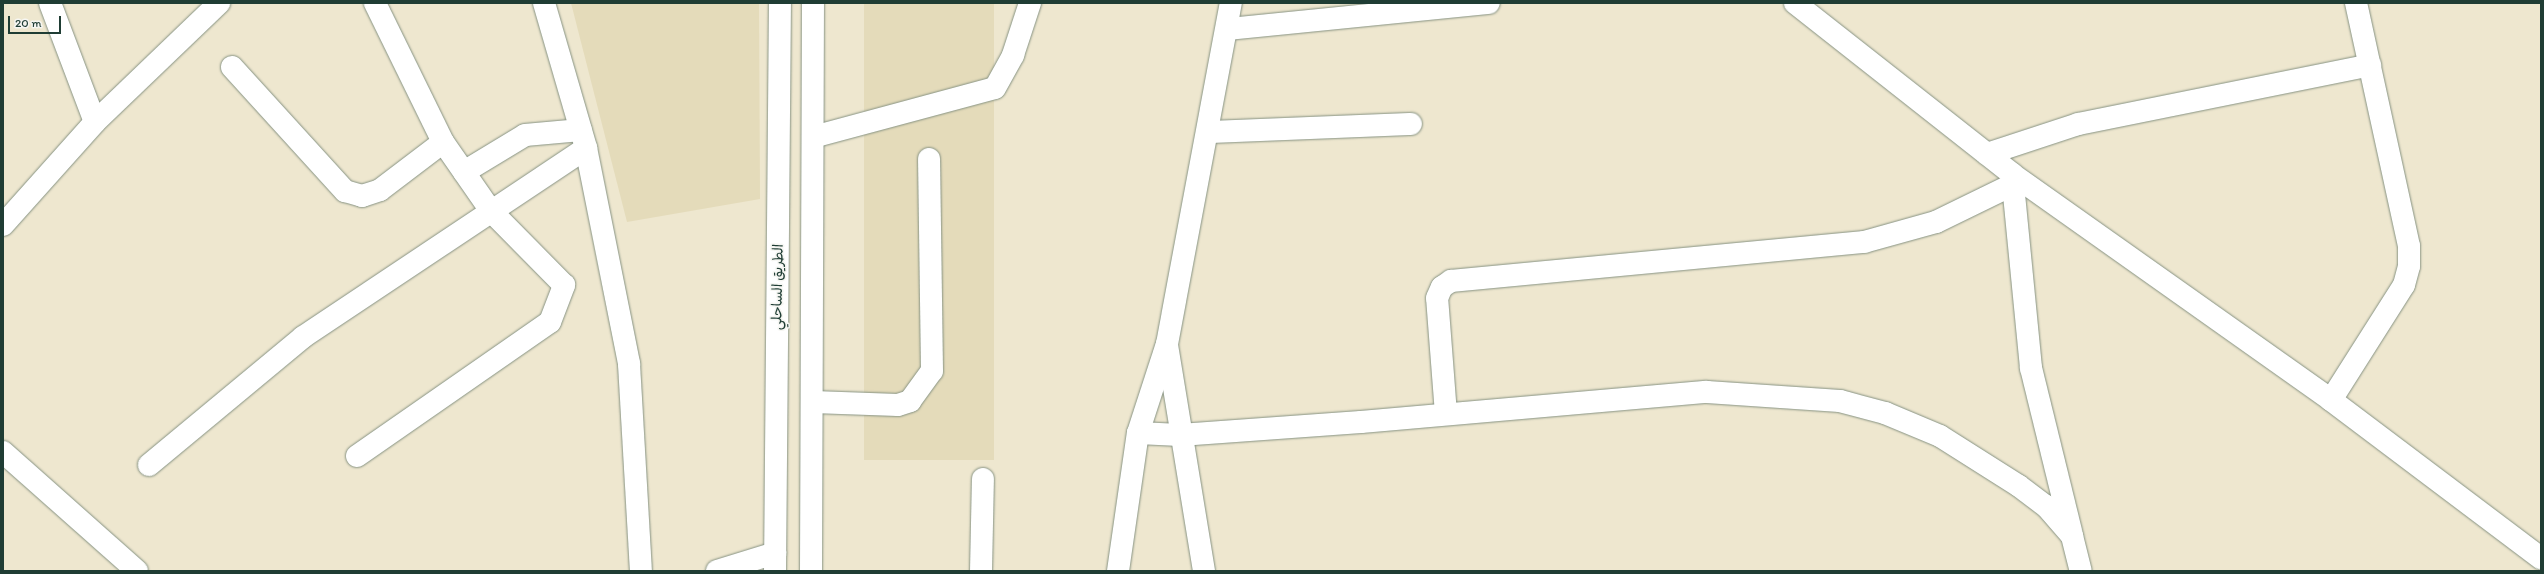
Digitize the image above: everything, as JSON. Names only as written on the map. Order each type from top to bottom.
[{"type":"main road","points":[[50,3],[95,122]]},
{"type":"main road","points":[[3,225],[95,122],[219,3]]},
{"type":"main road","points":[[357,456],[550,322],[564,285],[491,211],[443,142],[375,3]]},
{"type":"main road","points":[[544,3],[584,139],[629,364],[641,571]]},
{"type":"main road","name":"الطريق الساحلي","points":[[775,562],[780,3]]},
{"type":"main road","points":[[811,571],[813,3]]},
{"type":"main road","points":[[812,137],[995,88],[1013,54],[1030,3]]},
{"type":"main road","points":[[1118,571],[1138,433],[1167,344],[1209,132],[1228,29],[1231,3]]},
{"type":"main road","points":[[1228,29],[1489,3]]},
{"type":"main road","points":[[1794,3],[1987,154],[2012,179],[2332,400],[2541,558]]},
{"type":"main road","points":[[2332,400],[2404,285],[2409,266],[2409,246],[2356,3]]},
{"type":"main road","points":[[1987,154],[2084,122],[2370,65]]},
{"type":"main road","points":[[232,66],[345,191],[362,196],[380,190],[443,142]]},
{"type":"main road","points":[[1209,132],[1411,124]]},
{"type":"main road","points":[[464,172],[525,135],[584,139]]},
{"type":"main road","points":[[149,464],[303,337],[491,211],[584,139]]},
{"type":"main road","points":[[812,402],[898,406],[910,401],[929,378],[932,371],[929,159]]},
{"type":"main road","points":[[1446,414],[1437,298],[1442,287],[1452,281],[1864,242],[1936,222],[2012,179]]},
{"type":"main road","points":[[2012,179],[2031,368],[2081,571]]},
{"type":"main road","points":[[1167,344],[1180,435],[1204,571]]},
{"type":"main road","points":[[1138,433],[1180,435],[1707,392],[1840,401],[1906,421],[1963,449],[2046,506],[2072,536]]},
{"type":"main road","points":[[3,452],[137,571]]},
{"type":"main road","points":[[980,571],[983,479]]},
{"type":"main road","points":[[717,571],[775,562]]},
{"type":"shaded area","points":[[571,3],[759,3],[760,199],[627,222]]},
{"type":"shaded area","points":[[864,3],[994,3],[994,460],[864,460]]}]
